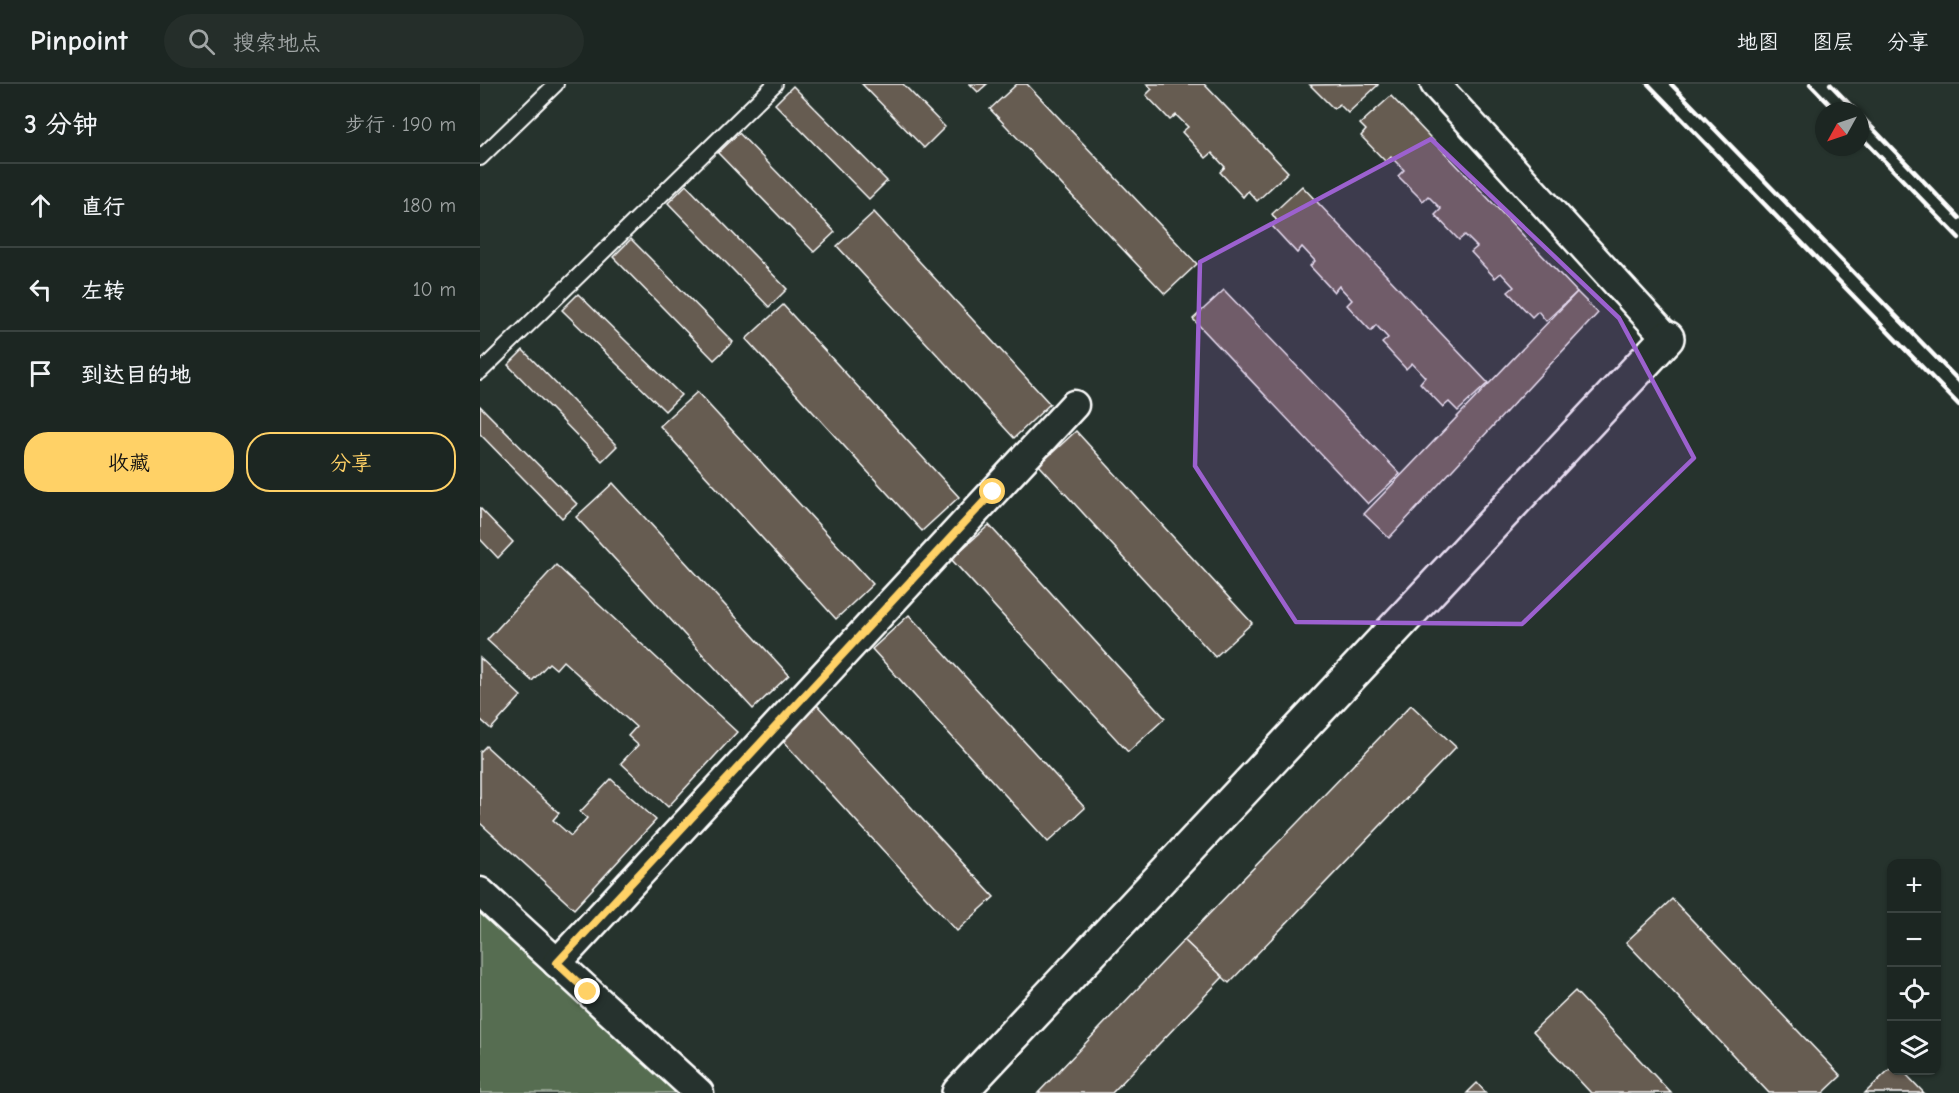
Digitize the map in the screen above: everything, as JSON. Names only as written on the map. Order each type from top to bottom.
[{"type":"street","points":[[959,1093],[1667,338],[1435,84]]},
{"type":"street","points":[[557,963],[1074,405]]},
{"type":"street","points":[[480,892],[699,1093]]},
{"type":"lane","points":[[480,158],[556,84]]},
{"type":"lane","points":[[480,372],[775,84]]},
{"type":"highlighted area","points":[[1431,139],[1619,318],[1694,458],[1522,624],[1296,622],[1195,466],[1200,262]]},
{"type":"green space","points":[[480,911],[677,1093],[480,1093]]},
{"type":"building","points":[[862,84],[903,84],[945,127],[924,148]]},
{"type":"building","points":[[970,84],[987,84],[978,92]]},
{"type":"building","points":[[1017,84],[1027,84],[1197,264],[1165,294],[990,109]]},
{"type":"building","points":[[1147,84],[1204,84],[1288,172],[1257,201],[1248,191],[1243,197],[1220,172],[1225,167],[1212,153],[1206,158],[1182,132],[1188,127],[1176,115],[1170,120],[1146,95],[1152,89]]},
{"type":"building","points":[[1378,84],[1348,113],[1339,104],[1334,109],[1310,85]]},
{"type":"building","points":[[793,86],[887,181],[869,199],[775,104]]},
{"type":"building","points":[[1391,96],[1577,292],[1546,321],[1538,311],[1532,317],[1508,292],[1514,287],[1501,273],[1495,278],[1471,252],[1477,247],[1465,235],[1459,240],[1435,215],[1441,209],[1428,196],[1423,201],[1398,176],[1404,170],[1391,157],[1386,162],[1361,136],[1366,130],[1360,124]]},
{"type":"building","points":[[739,133],[835,232],[814,252],[718,153]]},
{"type":"building","points":[[686,185],[787,289],[769,307],[668,203]]},
{"type":"building","points":[[1302,186],[1488,383],[1458,411],[1449,402],[1443,407],[1420,383],[1425,377],[1412,363],[1406,369],[1382,343],[1388,338],[1376,325],[1371,331],[1347,305],[1352,300],[1339,286],[1334,292],[1310,266],[1315,261],[1302,247],[1297,253],[1272,226],[1277,221],[1272,214]]},
{"type":"building","points":[[874,212],[1050,404],[1014,438],[837,246]]},
{"type":"building","points":[[631,239],[733,342],[714,360],[613,257]]},
{"type":"building","points":[[1224,290],[1400,474],[1368,504],[1193,319]]},
{"type":"building","points":[[1577,292],[1598,313],[1389,538],[1364,514]]},
{"type":"building","points":[[578,294],[681,395],[665,411],[562,310]]},
{"type":"building","points":[[783,305],[959,497],[922,531],[746,339]]},
{"type":"building","points":[[523,350],[617,446],[602,461],[508,365]]},
{"type":"building","points":[[697,392],[873,584],[836,619],[660,426]]},
{"type":"building","points":[[480,406],[577,504],[562,518],[480,434]]},
{"type":"building","points":[[1076,431],[1252,623],[1215,657],[1039,465]]},
{"type":"building","points":[[613,483],[789,675],[753,709],[576,517]]},
{"type":"building","points":[[480,508],[513,542],[498,558],[480,539]]},
{"type":"building","points":[[989,525],[1165,718],[1128,752],[951,559]]},
{"type":"building","points":[[556,565],[737,732],[668,807],[621,763],[638,745],[628,736],[636,727],[563,661],[556,669],[549,663],[532,681],[487,640]]},
{"type":"building","points":[[909,615],[1085,808],[1048,842],[872,649]]},
{"type":"building","points":[[480,658],[521,696],[491,729],[481,720],[480,722]]},
{"type":"building","points":[[817,705],[994,897],[957,931],[781,739]]},
{"type":"building","points":[[1411,705],[1456,747],[1229,983],[1184,940]]},
{"type":"building","points":[[486,746],[559,813],[553,820],[571,836],[587,818],[580,812],[611,779],[656,820],[574,909],[480,823],[480,752]]},
{"type":"building","points":[[1672,899],[1841,1076],[1823,1093],[1769,1093],[1626,942]]},
{"type":"building","points":[[1184,940],[1223,977],[1112,1093],[1038,1093]]},
{"type":"building","points":[[1575,991],[1671,1093],[1591,1093],[1533,1031]]},
{"type":"building","points":[[1887,1072],[1887,1075],[1907,1075],[1924,1093],[1865,1093]]},
{"type":"building","points":[[1477,1083],[1486,1093],[1467,1093]]},
{"type":"railway","points":[[1648,84],[1959,405]]},
{"type":"railway","points":[[1671,84],[1959,381]]},
{"type":"railway","points":[[1810,84],[1827,102]]},
{"type":"railway","points":[[1830,84],[1847,102]]},
{"type":"railway","points":[[1869,124],[1959,218]]},
{"type":"railway","points":[[1869,145],[1959,238]]},
{"type":"route","points":[[588,992],[557,963],[993,492]]}]
